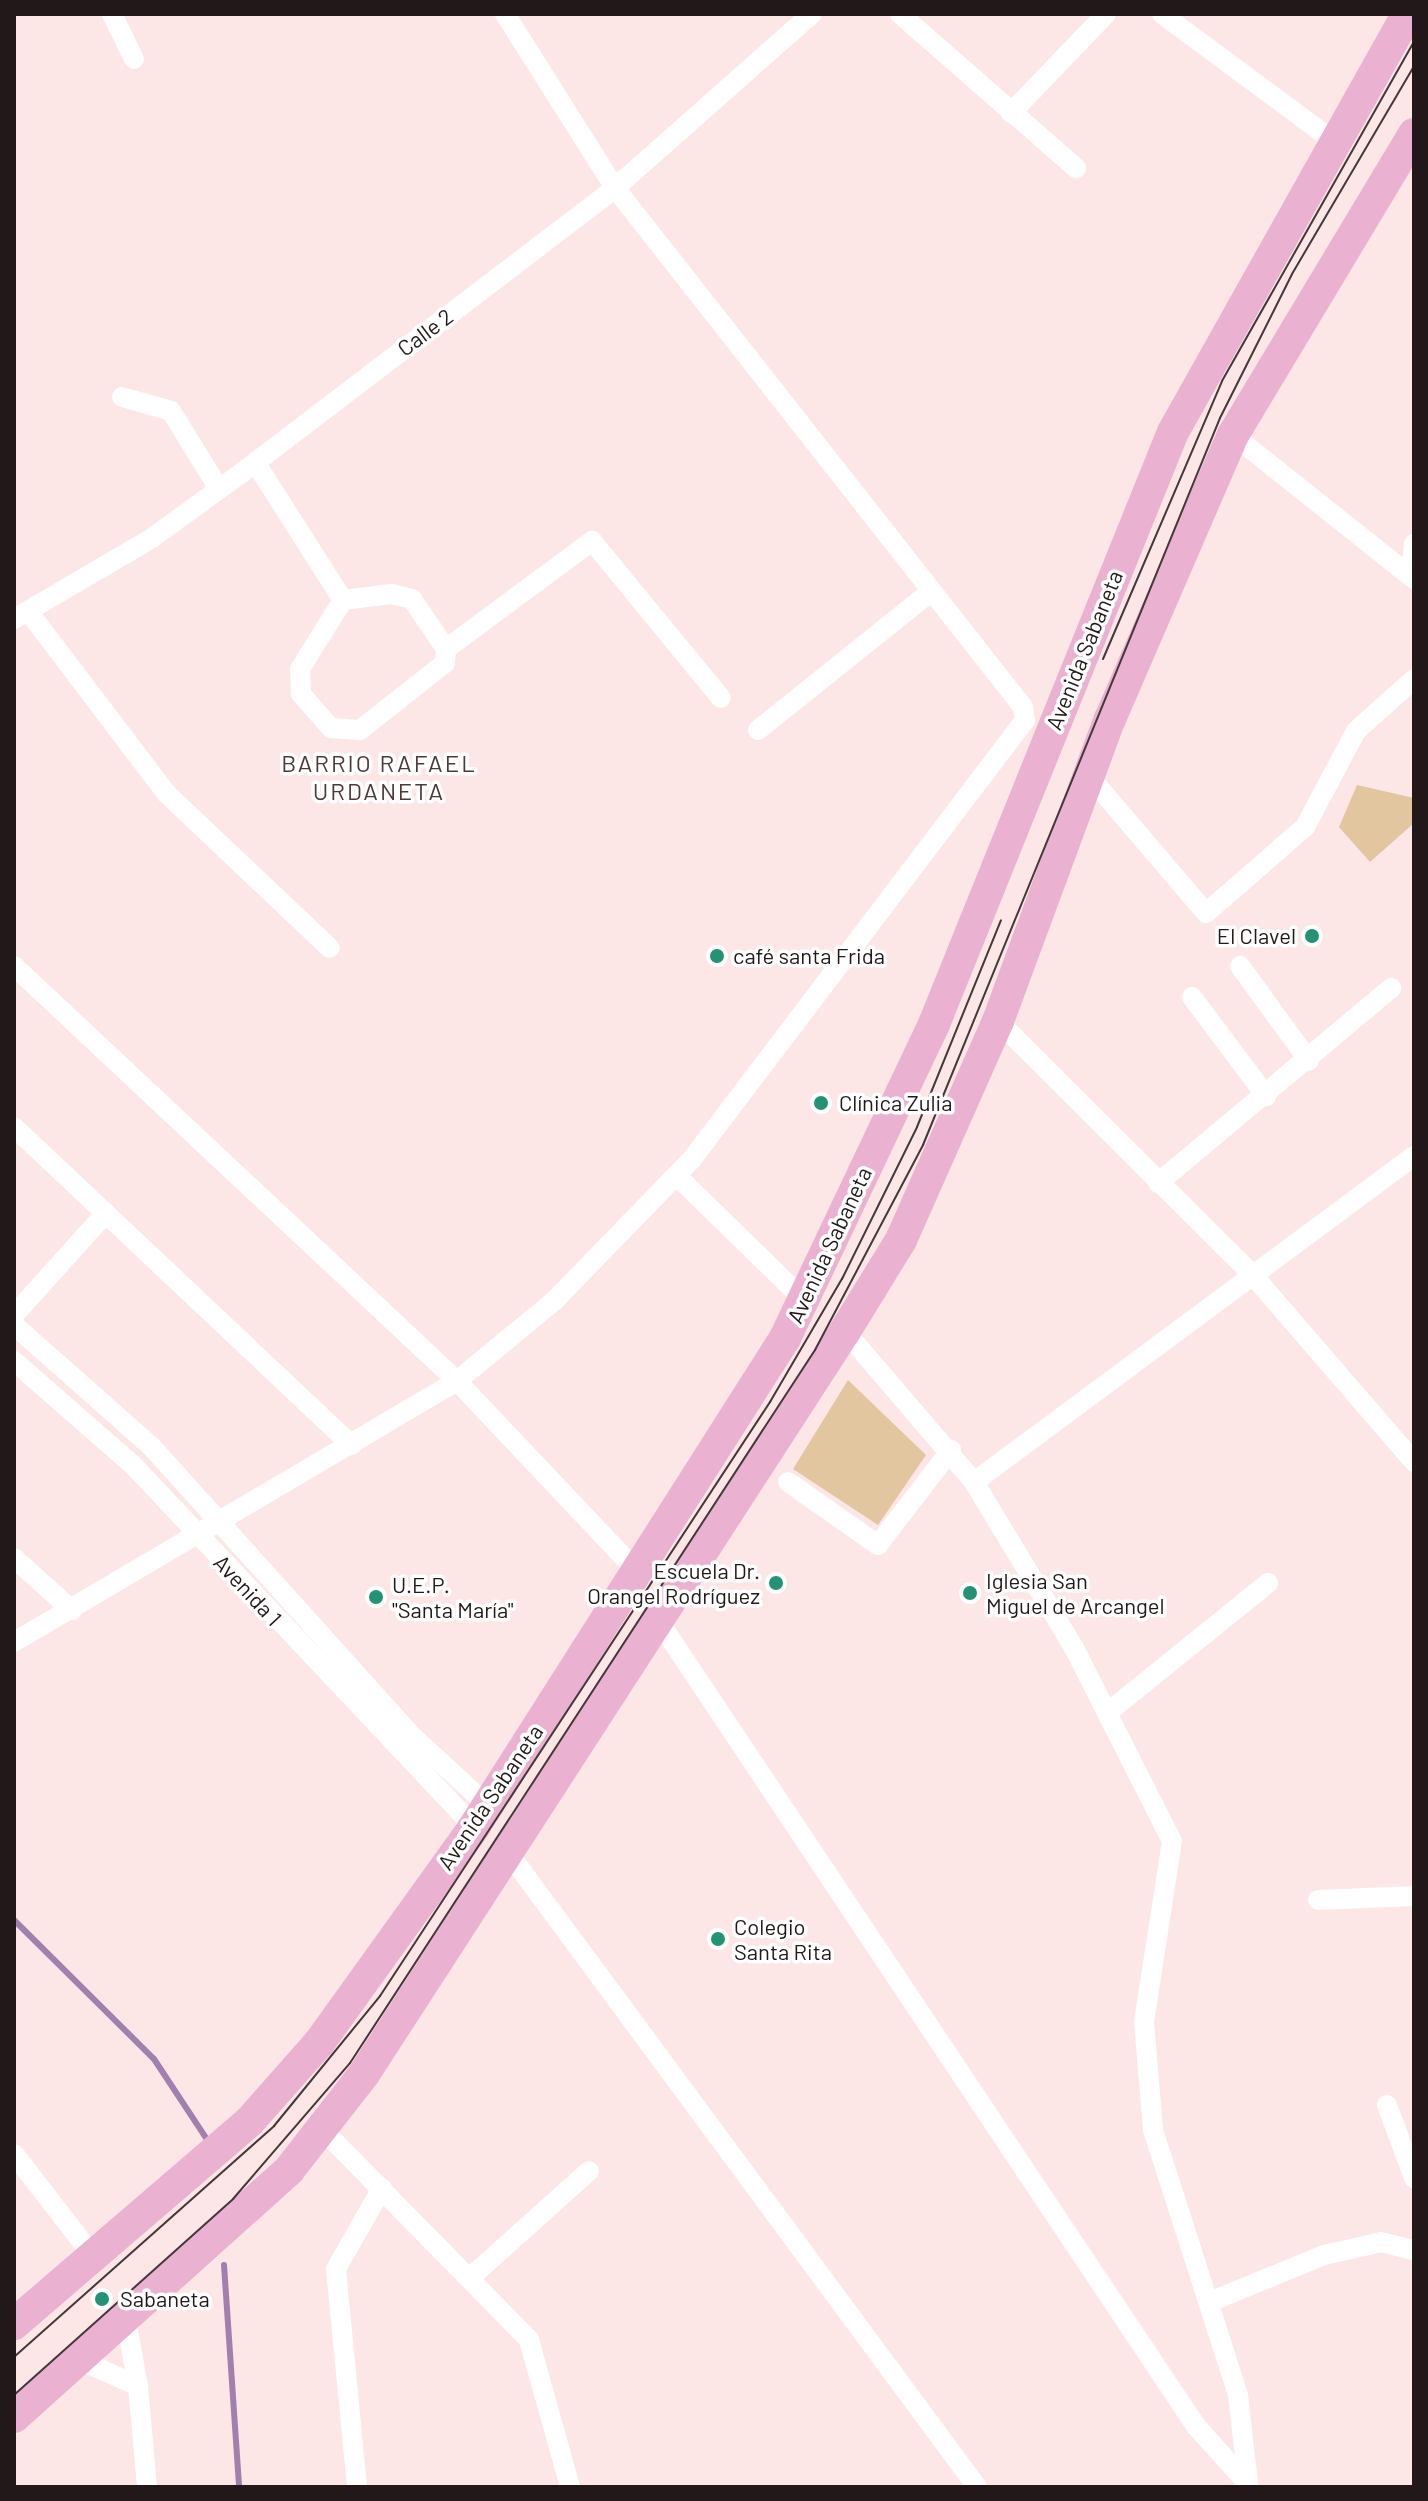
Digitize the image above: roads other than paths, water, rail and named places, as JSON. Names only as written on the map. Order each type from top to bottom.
[{"type":"main road","name":"Avenida Sabaneta","points":[[14,2324],[249,2122],[319,2043],[481,1816],[803,1299],[934,1024],[1173,432],[1408,14]]},
{"type":"main road","points":[[14,2417],[126,2320],[289,2170],[322,2129],[510,1855],[901,1240],[998,1021],[1089,776],[1233,435],[1414,134]]},
{"type":"street","points":[[112,14],[134,59]]},
{"type":"street","points":[[14,1642],[199,1538],[457,1381],[554,1301],[677,1176],[1022,726],[1023,707],[615,188],[505,14]]},
{"type":"street","name":"Calle 2","points":[[21,615],[219,489],[255,462],[615,188],[812,14]]},
{"type":"street","points":[[900,14],[1076,168]]},
{"type":"street","points":[[1011,113],[1106,14]]},
{"type":"street","points":[[1162,14],[1335,142]]},
{"type":"street","points":[[122,397],[171,411],[219,489]]},
{"type":"street","points":[[1233,435],[1412,578]]},
{"type":"street","points":[[255,462],[343,600]]},
{"type":"street","points":[[343,600],[298,679],[301,694],[331,728],[360,730],[434,673],[446,649],[592,541],[721,698]]},
{"type":"street","points":[[1412,578],[1414,544]]},
{"type":"street","points":[[758,730],[930,592]]},
{"type":"street","points":[[343,600],[392,594],[412,599],[446,649]]},
{"type":"street","points":[[21,615],[167,794],[330,948]]},
{"type":"street","points":[[1089,776],[1206,913],[1305,827],[1356,731],[1414,679]]},
{"type":"street","points":[[14,966],[457,1381],[635,1569]]},
{"type":"street","points":[[1240,966],[1309,1061]]},
{"type":"street","points":[[1158,1183],[1309,1061],[1391,988]]},
{"type":"street","points":[[1192,997],[1266,1096]]},
{"type":"street","points":[[998,1021],[1251,1273],[1414,1461]]},
{"type":"street","points":[[14,1127],[352,1445]]},
{"type":"street","points":[[974,1482],[1251,1273],[1414,1156]]},
{"type":"street","points":[[677,1176],[803,1299]]},
{"type":"street","points":[[14,1315],[106,1213]]},
{"type":"street","points":[[14,1325],[151,1446],[481,1816]]},
{"type":"street","points":[[845,1331],[951,1450],[974,1482],[1107,1713],[1172,1841],[1144,2022],[1153,2130],[1212,2301],[1238,2395],[1249,2485]]},
{"type":"street","name":"Avenida 1","points":[[14,1361],[133,1465],[199,1538],[481,1816]]},
{"type":"street","points":[[52,1393],[68,1373]]},
{"type":"street","points":[[788,1482],[878,1545],[951,1450]]},
{"type":"street","points":[[14,1558],[72,1610]]},
{"type":"street","points":[[1107,1713],[1268,1583]]},
{"type":"street","points":[[660,1623],[1196,2426],[1249,2485]]},
{"type":"street","points":[[510,1855],[977,2487]]},
{"type":"street","points":[[1318,1900],[1414,1896]]},
{"type":"street","points":[[1387,2105],[1414,2178]]},
{"type":"street","points":[[322,2129],[472,2276],[529,2340],[570,2487]]},
{"type":"street","points":[[14,2154],[93,2256]]},
{"type":"street","points":[[472,2276],[589,2171]]},
{"type":"street","points":[[357,2487],[336,2269],[382,2188]]},
{"type":"street","points":[[1212,2301],[1324,2255],[1381,2242],[1414,2250]]},
{"type":"street","points":[[126,2320],[138,2386],[147,2487]]},
{"type":"street","points":[[80,2360],[138,2386]]},
{"type":"waterway","points":[[14,1920],[154,2059],[206,2138]]},
{"type":"waterway","points":[[224,2265],[239,2487]]},
{"type":"tram line","points":[[1103,659],[1222,381],[1414,42]]},
{"type":"tram line","points":[[14,2395],[233,2199],[350,2063],[815,1350],[923,1145],[1220,418],[1292,274],[1414,66]]},
{"type":"tram line","points":[[14,2357],[274,2126],[380,1996],[770,1402],[842,1279],[917,1127],[1001,920]]},
{"type":"place","name":"El Clavel","points":[[1312,936]]},
{"type":"place","name":"café santa Frida","points":[[717,956]]},
{"type":"place","name":"Clínica Zulia","points":[[821,1103]]},
{"type":"place","name":"Escuela Dr. Orangel Rodríguez","points":[[776,1583]]},
{"type":"place","name":"Iglesia San Miguel de Arcangel","points":[[970,1593]]},
{"type":"place","name":"U.E.P. \"Santa María\"","points":[[376,1597]]},
{"type":"place","name":"Colegio Santa Rita","points":[[718,1939]]},
{"type":"place","name":"Sabaneta","points":[[102,2299]]},
{"type":"district","name":"BARRIO RAFAEL URDANETA","points":[[379,777]]}]
